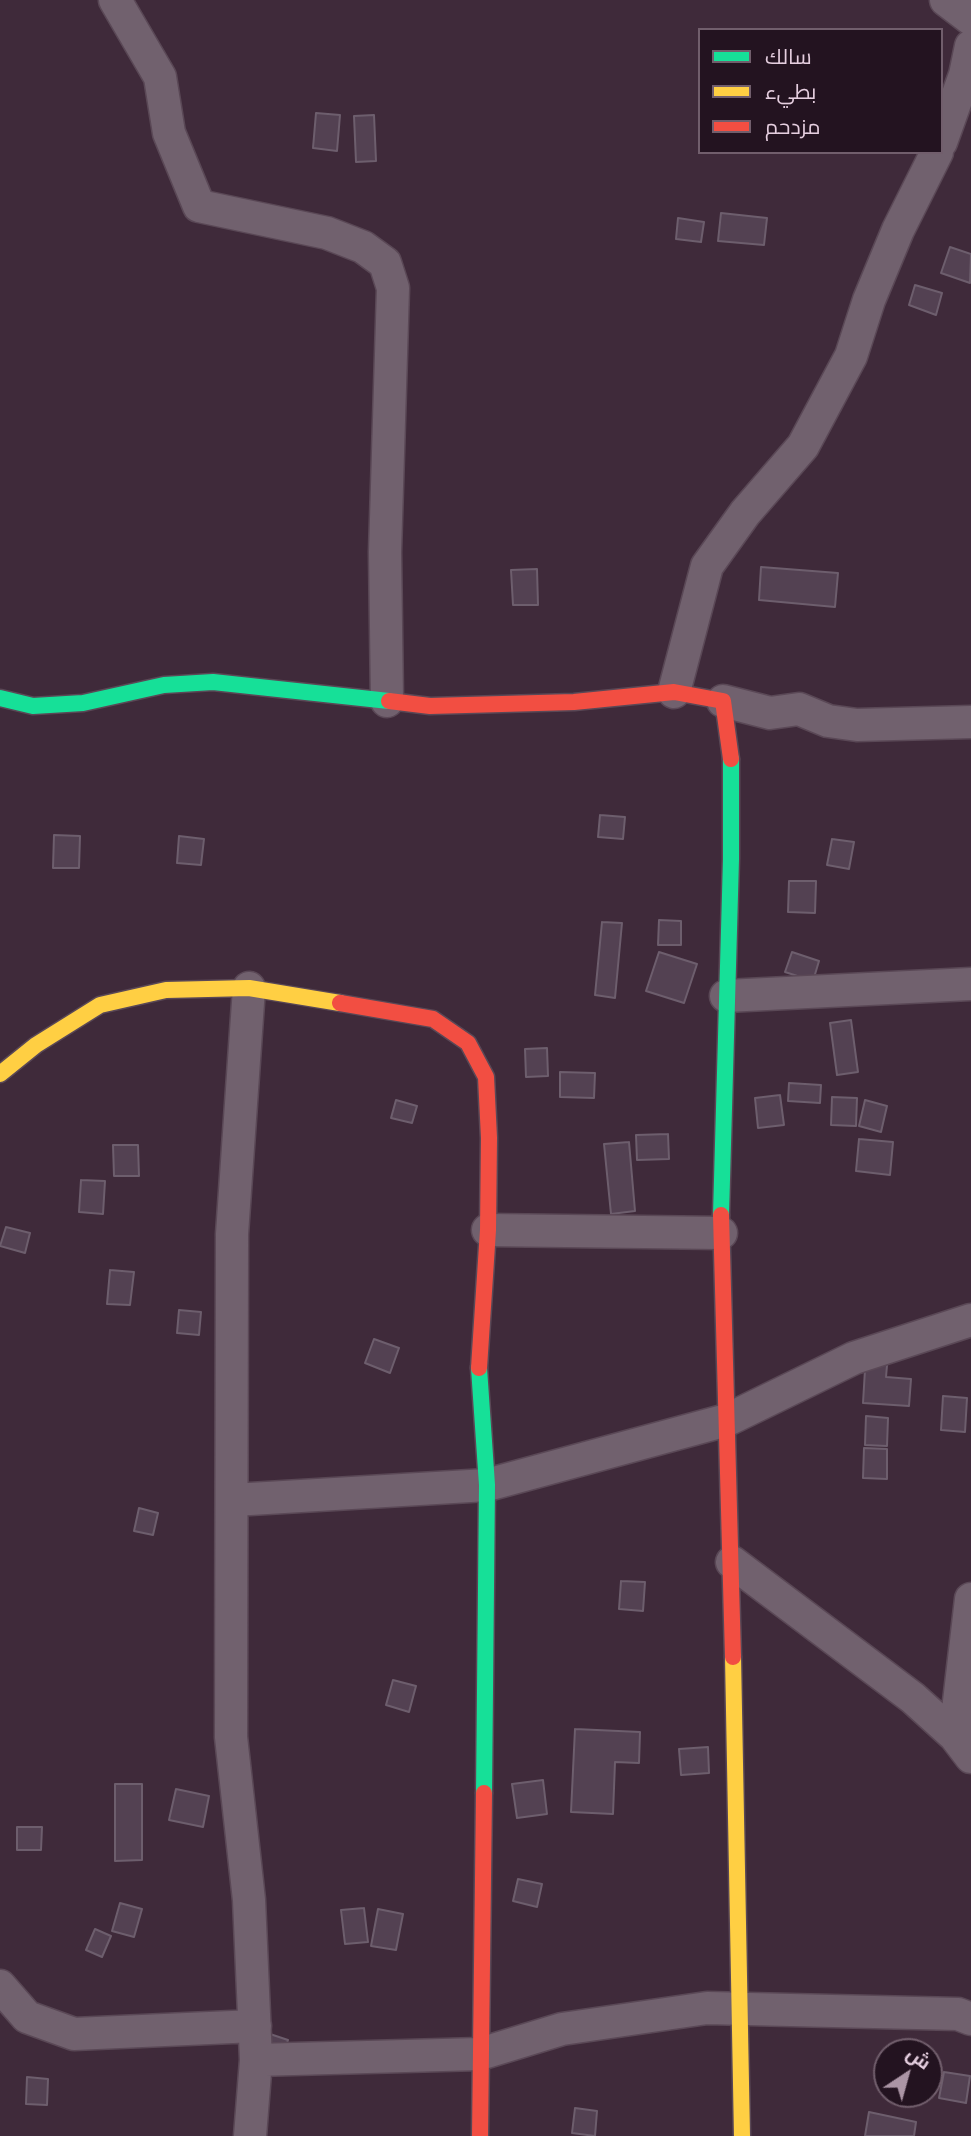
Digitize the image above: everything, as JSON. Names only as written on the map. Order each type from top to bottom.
[{"type":"street","points":[[116,0],[159,76],[169,133],[200,205],[327,233],[363,247],[385,262],[393,288],[385,552],[387,701]]},
{"type":"street","points":[[946,0],[971,19]]},
{"type":"street","points":[[943,136],[965,75],[971,46]]},
{"type":"street","points":[[674,692],[707,566],[745,513],[803,446],[851,356],[869,300],[898,230],[936,154]]},
{"type":"street","points":[[0,698],[33,706],[83,703],[164,685],[213,682],[430,706],[573,702],[674,692],[770,713],[799,709],[828,721],[857,725],[971,722]]},
{"type":"street","points":[[723,701],[731,754],[731,859],[721,1233],[732,1562],[742,2136]]},
{"type":"street","points":[[726,996],[971,984]]},
{"type":"street","points":[[0,1074],[36,1045],[100,1005],[166,990],[248,988],[433,1019],[468,1043],[486,1077],[489,1138],[488,1230],[480,1370],[486,1485],[480,2136]]},
{"type":"street","points":[[248,988],[232,1234],[231,1737],[249,1900],[256,2060],[250,2136]]},
{"type":"street","points":[[488,1230],[721,1233]]},
{"type":"street","points":[[233,1500],[486,1485],[727,1420],[854,1358],[971,1320]]},
{"type":"street","points":[[732,1562],[913,1698],[963,1746]]},
{"type":"street","points":[[963,1746],[971,1599]]},
{"type":"street","points":[[0,1986],[27,2017],[74,2034],[255,2026]]},
{"type":"street","points":[[256,2060],[480,2054],[562,2029],[707,2008],[958,2014],[971,2019]]},
{"type":"building","points":[[316,113],[340,115],[337,151],[313,148]]},
{"type":"building","points":[[374,115],[376,161],[356,162],[354,116]]},
{"type":"building","points":[[721,213],[767,218],[764,245],[718,241]]},
{"type":"building","points":[[678,218],[704,222],[701,242],[676,239]]},
{"type":"building","points":[[950,247],[971,254],[970,283],[941,273]]},
{"type":"building","points":[[915,285],[942,293],[936,315],[909,305]]},
{"type":"building","points":[[761,567],[838,573],[835,607],[759,600]]},
{"type":"building","points":[[537,569],[538,605],[513,605],[511,570]]},
{"type":"building","points":[[600,815],[625,817],[623,839],[598,837]]},
{"type":"building","points":[[54,835],[80,836],[79,868],[53,868]]},
{"type":"building","points":[[179,836],[204,839],[201,865],[177,863]]},
{"type":"building","points":[[832,839],[854,842],[849,869],[827,865]]},
{"type":"building","points":[[789,881],[816,881],[815,913],[788,912]]},
{"type":"building","points":[[659,920],[681,921],[681,945],[658,945]]},
{"type":"building","points":[[602,922],[622,923],[615,998],[595,995]]},
{"type":"building","points":[[659,952],[697,964],[684,1003],[646,991]]},
{"type":"building","points":[[792,952],[819,961],[813,981],[785,972]]},
{"type":"building","points":[[851,1020],[858,1072],[837,1075],[830,1023]]},
{"type":"building","points":[[547,1048],[548,1076],[526,1077],[525,1049]]},
{"type":"building","points":[[560,1072],[595,1073],[594,1098],[560,1097]]},
{"type":"building","points":[[789,1083],[821,1085],[820,1103],[788,1101]]},
{"type":"building","points":[[780,1095],[784,1125],[758,1128],[755,1098]]},
{"type":"building","points":[[832,1097],[857,1098],[856,1126],[831,1125]]},
{"type":"building","points":[[396,1100],[417,1106],[412,1123],[391,1118]]},
{"type":"building","points":[[865,1100],[887,1106],[881,1132],[859,1126]]},
{"type":"building","points":[[668,1134],[669,1159],[637,1160],[636,1135]]},
{"type":"building","points":[[859,1139],[893,1142],[890,1175],[856,1171]]},
{"type":"building","points":[[629,1142],[635,1211],[611,1214],[604,1144]]},
{"type":"building","points":[[113,1145],[138,1145],[139,1176],[114,1176]]},
{"type":"building","points":[[81,1180],[105,1181],[103,1214],[79,1212]]},
{"type":"building","points":[[6,1227],[30,1233],[25,1253],[0,1246]]},
{"type":"building","points":[[110,1270],[134,1272],[130,1305],[107,1304]]},
{"type":"building","points":[[179,1310],[201,1312],[199,1335],[177,1333]]},
{"type":"building","points":[[374,1339],[399,1348],[390,1373],[365,1363]]},
{"type":"building","points":[[866,1353],[888,1354],[886,1377],[911,1379],[909,1406],[863,1403]]},
{"type":"building","points":[[943,1396],[967,1398],[965,1432],[941,1430]]},
{"type":"building","points":[[866,1416],[888,1418],[887,1446],[865,1445]]},
{"type":"building","points":[[864,1448],[887,1449],[887,1479],[863,1478]]},
{"type":"building","points":[[139,1508],[158,1513],[153,1535],[134,1531]]},
{"type":"building","points":[[621,1581],[645,1582],[643,1611],[619,1609]]},
{"type":"building","points":[[393,1680],[416,1686],[409,1712],[386,1705]]},
{"type":"building","points":[[575,1729],[640,1732],[639,1763],[615,1762],[613,1814],[571,1812]]},
{"type":"building","points":[[708,1747],[709,1773],[681,1775],[679,1749]]},
{"type":"building","points":[[543,1780],[547,1814],[517,1818],[512,1784]]},
{"type":"building","points":[[115,1784],[142,1784],[142,1860],[115,1861]]},
{"type":"building","points":[[176,1789],[209,1796],[203,1827],[169,1820]]},
{"type":"building","points":[[17,1827],[42,1827],[41,1850],[17,1850]]},
{"type":"building","points":[[518,1879],[542,1884],[537,1907],[513,1901]]},
{"type":"building","points":[[120,1903],[142,1909],[134,1937],[112,1931]]},
{"type":"building","points":[[364,1908],[368,1942],[345,1944],[341,1910]]},
{"type":"building","points":[[378,1909],[403,1914],[396,1950],[371,1946]]},
{"type":"building","points":[[95,1929],[111,1936],[102,1957],[86,1950]]},
{"type":"building","points":[[270,2034],[288,2040],[281,2064],[263,2058]]},
{"type":"building","points":[[944,2072],[970,2076],[966,2103],[943,2099]]},
{"type":"building","points":[[27,2077],[48,2079],[47,2105],[26,2104]]},
{"type":"building","points":[[575,2108],[597,2111],[595,2136],[572,2133]]},
{"type":"building","points":[[869,2112],[916,2122],[914,2136],[865,2136]]},
{"type":"traffic: fast","points":[[0,698],[33,706],[83,703],[164,685],[213,682],[389,701]]},
{"type":"traffic: fast","points":[[721,1215],[731,859],[731,759]]},
{"type":"traffic: fast","points":[[479,1368],[487,1485],[484,1793]]},
{"type":"traffic: slow","points":[[0,1074],[36,1045],[100,1005],[166,990],[249,988],[340,1003]]},
{"type":"traffic: slow","points":[[733,1657],[742,2136]]},
{"type":"traffic: jam","points":[[389,701],[430,706],[574,702],[674,692],[723,701],[731,759]]},
{"type":"traffic: jam","points":[[340,1003],[433,1019],[468,1043],[486,1077],[489,1138],[488,1230],[479,1368]]},
{"type":"traffic: jam","points":[[721,1215],[733,1657]]},
{"type":"traffic: jam","points":[[480,2136],[484,1793]]}]
